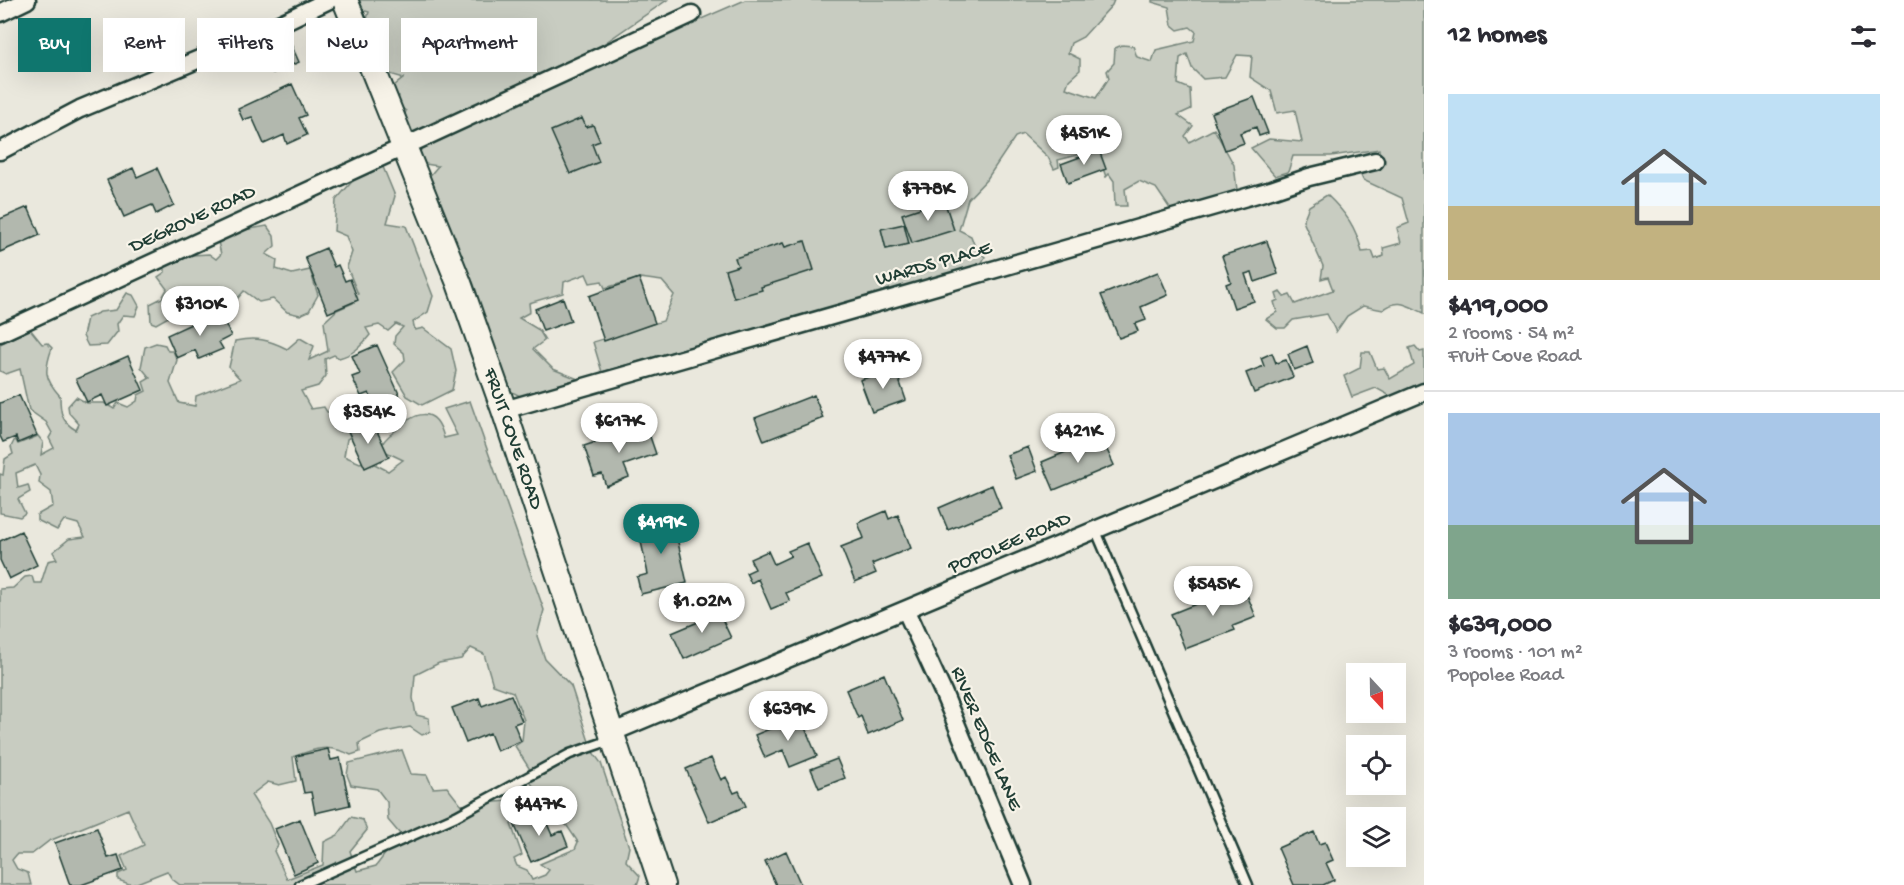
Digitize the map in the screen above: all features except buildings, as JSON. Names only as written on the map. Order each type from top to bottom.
[{"type":"street","points":[[0,13],[27,0]]},
{"type":"street","points":[[0,151],[80,109],[252,37],[329,0]]},
{"type":"street","name":"FRUIT COVE ROAD","points":[[345,0],[459,283],[504,410],[662,885]]},
{"type":"street","name":"DEGROVE ROAD","points":[[0,333],[692,14]]},
{"type":"street","name":"WARDS PLACE","points":[[504,410],[1309,177],[1375,161]]},
{"type":"street","name":"POPOLEE ROAD","points":[[611,733],[1424,392]]},
{"type":"street","name":"RIVER EDGE LANE","points":[[906,611],[943,692],[1023,885]]},
{"type":"lane","points":[[1096,531],[1248,885]]},
{"type":"lane","points":[[300,885],[456,816],[570,754],[602,743],[611,733]]},
{"type":"shaded area","points":[[354,0],[667,0],[583,58],[410,136],[403,120],[406,111],[396,104],[399,96],[392,94],[390,89],[404,78],[383,72],[389,72],[389,18],[367,18],[369,12],[358,9]]},
{"type":"shaded area","points":[[745,0],[1114,0],[1083,37],[1071,43],[1068,53],[1080,59],[1080,70],[1069,80],[1066,88],[1096,98],[1109,78],[1107,71],[1114,63],[1115,48],[1122,45],[1133,46],[1137,57],[1152,62],[1156,50],[1194,41],[1196,32],[1190,27],[1178,30],[1172,25],[1169,7],[1152,2],[1152,0],[1424,0],[1424,313],[1398,303],[1383,310],[1363,306],[1347,316],[1336,332],[1327,314],[1293,320],[1285,328],[1277,328],[1266,319],[1277,312],[1274,302],[1278,300],[1276,294],[1280,292],[1284,297],[1290,295],[1295,304],[1333,290],[1328,277],[1321,279],[1323,266],[1303,221],[1309,206],[1327,195],[1349,221],[1357,235],[1362,252],[1372,251],[1375,259],[1384,256],[1383,248],[1401,243],[1397,228],[1409,223],[1402,198],[1363,180],[1359,171],[1380,162],[1379,149],[1331,156],[1293,156],[1288,172],[1275,176],[1251,148],[1269,139],[1302,142],[1295,110],[1277,113],[1271,91],[1250,77],[1252,56],[1237,55],[1225,77],[1203,79],[1192,68],[1187,54],[1180,58],[1178,84],[1190,89],[1191,109],[1178,115],[1193,126],[1185,136],[1189,142],[1214,129],[1234,165],[1237,190],[1171,210],[1156,188],[1139,181],[1125,189],[1127,206],[1115,206],[1114,181],[1109,174],[1106,177],[1097,150],[1058,160],[1059,167],[1054,169],[1048,157],[1023,134],[1015,137],[987,179],[968,199],[959,230],[971,236],[975,247],[985,257],[981,264],[602,372],[593,342],[663,321],[674,295],[662,281],[640,278],[605,288],[602,281],[590,283],[586,274],[564,282],[563,293],[529,303],[530,312],[519,318],[539,330],[545,340],[533,349],[553,369],[578,379],[522,397],[506,389],[476,304],[477,293],[473,282],[467,279],[427,179],[438,166],[419,163],[415,143]]},
{"type":"shaded area","points":[[383,167],[395,196],[387,223],[406,226],[433,296],[428,312],[413,322],[415,330],[423,328],[451,349],[456,371],[452,390],[422,405],[407,396],[393,372],[405,360],[404,353],[394,344],[395,336],[403,327],[396,324],[388,331],[379,325],[366,328],[370,335],[360,346],[339,358],[334,355],[325,359],[326,376],[318,386],[301,391],[311,409],[324,407],[327,412],[356,423],[357,433],[347,439],[344,456],[360,463],[369,461],[388,471],[403,460],[380,449],[384,441],[402,424],[417,416],[430,416],[436,420],[444,438],[457,435],[444,409],[470,401],[544,610],[537,636],[545,659],[571,686],[592,751],[601,763],[629,847],[626,861],[640,876],[637,885],[180,885],[167,871],[132,885],[118,880],[118,874],[127,870],[121,856],[144,845],[128,809],[49,841],[32,854],[17,854],[12,860],[17,869],[28,873],[31,885],[0,885],[0,589],[13,588],[25,577],[32,576],[34,583],[41,583],[48,561],[57,559],[53,552],[69,539],[85,537],[78,524],[64,520],[57,530],[37,520],[37,515],[53,506],[51,492],[39,483],[40,475],[35,465],[16,473],[18,488],[28,485],[30,492],[18,499],[25,513],[20,517],[0,513],[0,474],[3,475],[5,459],[13,454],[11,447],[15,439],[18,444],[38,436],[43,442],[41,455],[54,448],[49,438],[52,433],[46,422],[29,410],[20,369],[6,374],[0,371],[0,344],[30,329],[42,344],[47,343],[52,348],[47,369],[48,379],[60,396],[64,420],[76,430],[79,424],[69,413],[68,406],[76,397],[87,403],[104,403],[114,409],[118,403],[128,407],[137,401],[138,395],[146,391],[143,382],[150,378],[141,367],[145,347],[156,343],[165,345],[168,351],[173,351],[177,360],[170,383],[179,403],[195,406],[196,396],[240,379],[229,367],[235,341],[262,340],[287,349],[300,338],[314,346],[309,360],[328,351],[324,322],[337,310],[353,303],[352,297],[358,294],[347,267],[352,252],[346,236],[334,231],[336,200],[356,177]],"holes":[[[471,648],[484,654],[493,685],[513,692],[524,720],[522,741],[515,746],[529,768],[531,783],[550,811],[562,807],[566,814],[563,820],[578,842],[575,849],[540,864],[549,870],[545,875],[532,880],[527,870],[517,866],[514,859],[522,855],[511,824],[527,814],[508,801],[461,805],[447,787],[433,788],[427,775],[411,774],[402,750],[349,763],[347,775],[351,785],[377,789],[387,802],[388,820],[400,834],[376,866],[357,871],[350,851],[367,830],[363,820],[351,817],[338,835],[324,842],[323,865],[287,879],[274,851],[278,845],[269,823],[251,795],[268,782],[279,785],[296,781],[293,757],[301,754],[329,748],[351,755],[360,752],[359,743],[380,733],[410,727],[422,735],[430,732],[429,718],[416,715],[413,698],[415,675],[439,663],[461,659]]]},
{"type":"shaded area","points":[[267,226],[274,236],[275,246],[266,254],[277,260],[276,269],[292,274],[310,270],[318,295],[309,311],[300,315],[287,312],[273,299],[259,302],[244,291],[231,306],[223,306],[220,303],[208,307],[198,293],[182,301],[173,294],[170,298],[175,308],[172,315],[156,324],[151,322],[150,304],[162,298],[167,289],[158,277],[165,272],[165,267],[192,255],[209,254],[216,259],[221,254],[218,242],[244,230]]},
{"type":"shaded area","points":[[127,293],[133,295],[139,306],[135,316],[123,315],[117,324],[118,331],[107,345],[88,346],[83,336],[87,318],[100,312],[116,310]]},
{"type":"shaded area","points":[[1415,346],[1420,352],[1424,351],[1424,383],[1392,397],[1376,388],[1352,397],[1344,376],[1360,368],[1362,352],[1370,352],[1377,369],[1384,368],[1390,379],[1414,365],[1409,348]]}]
